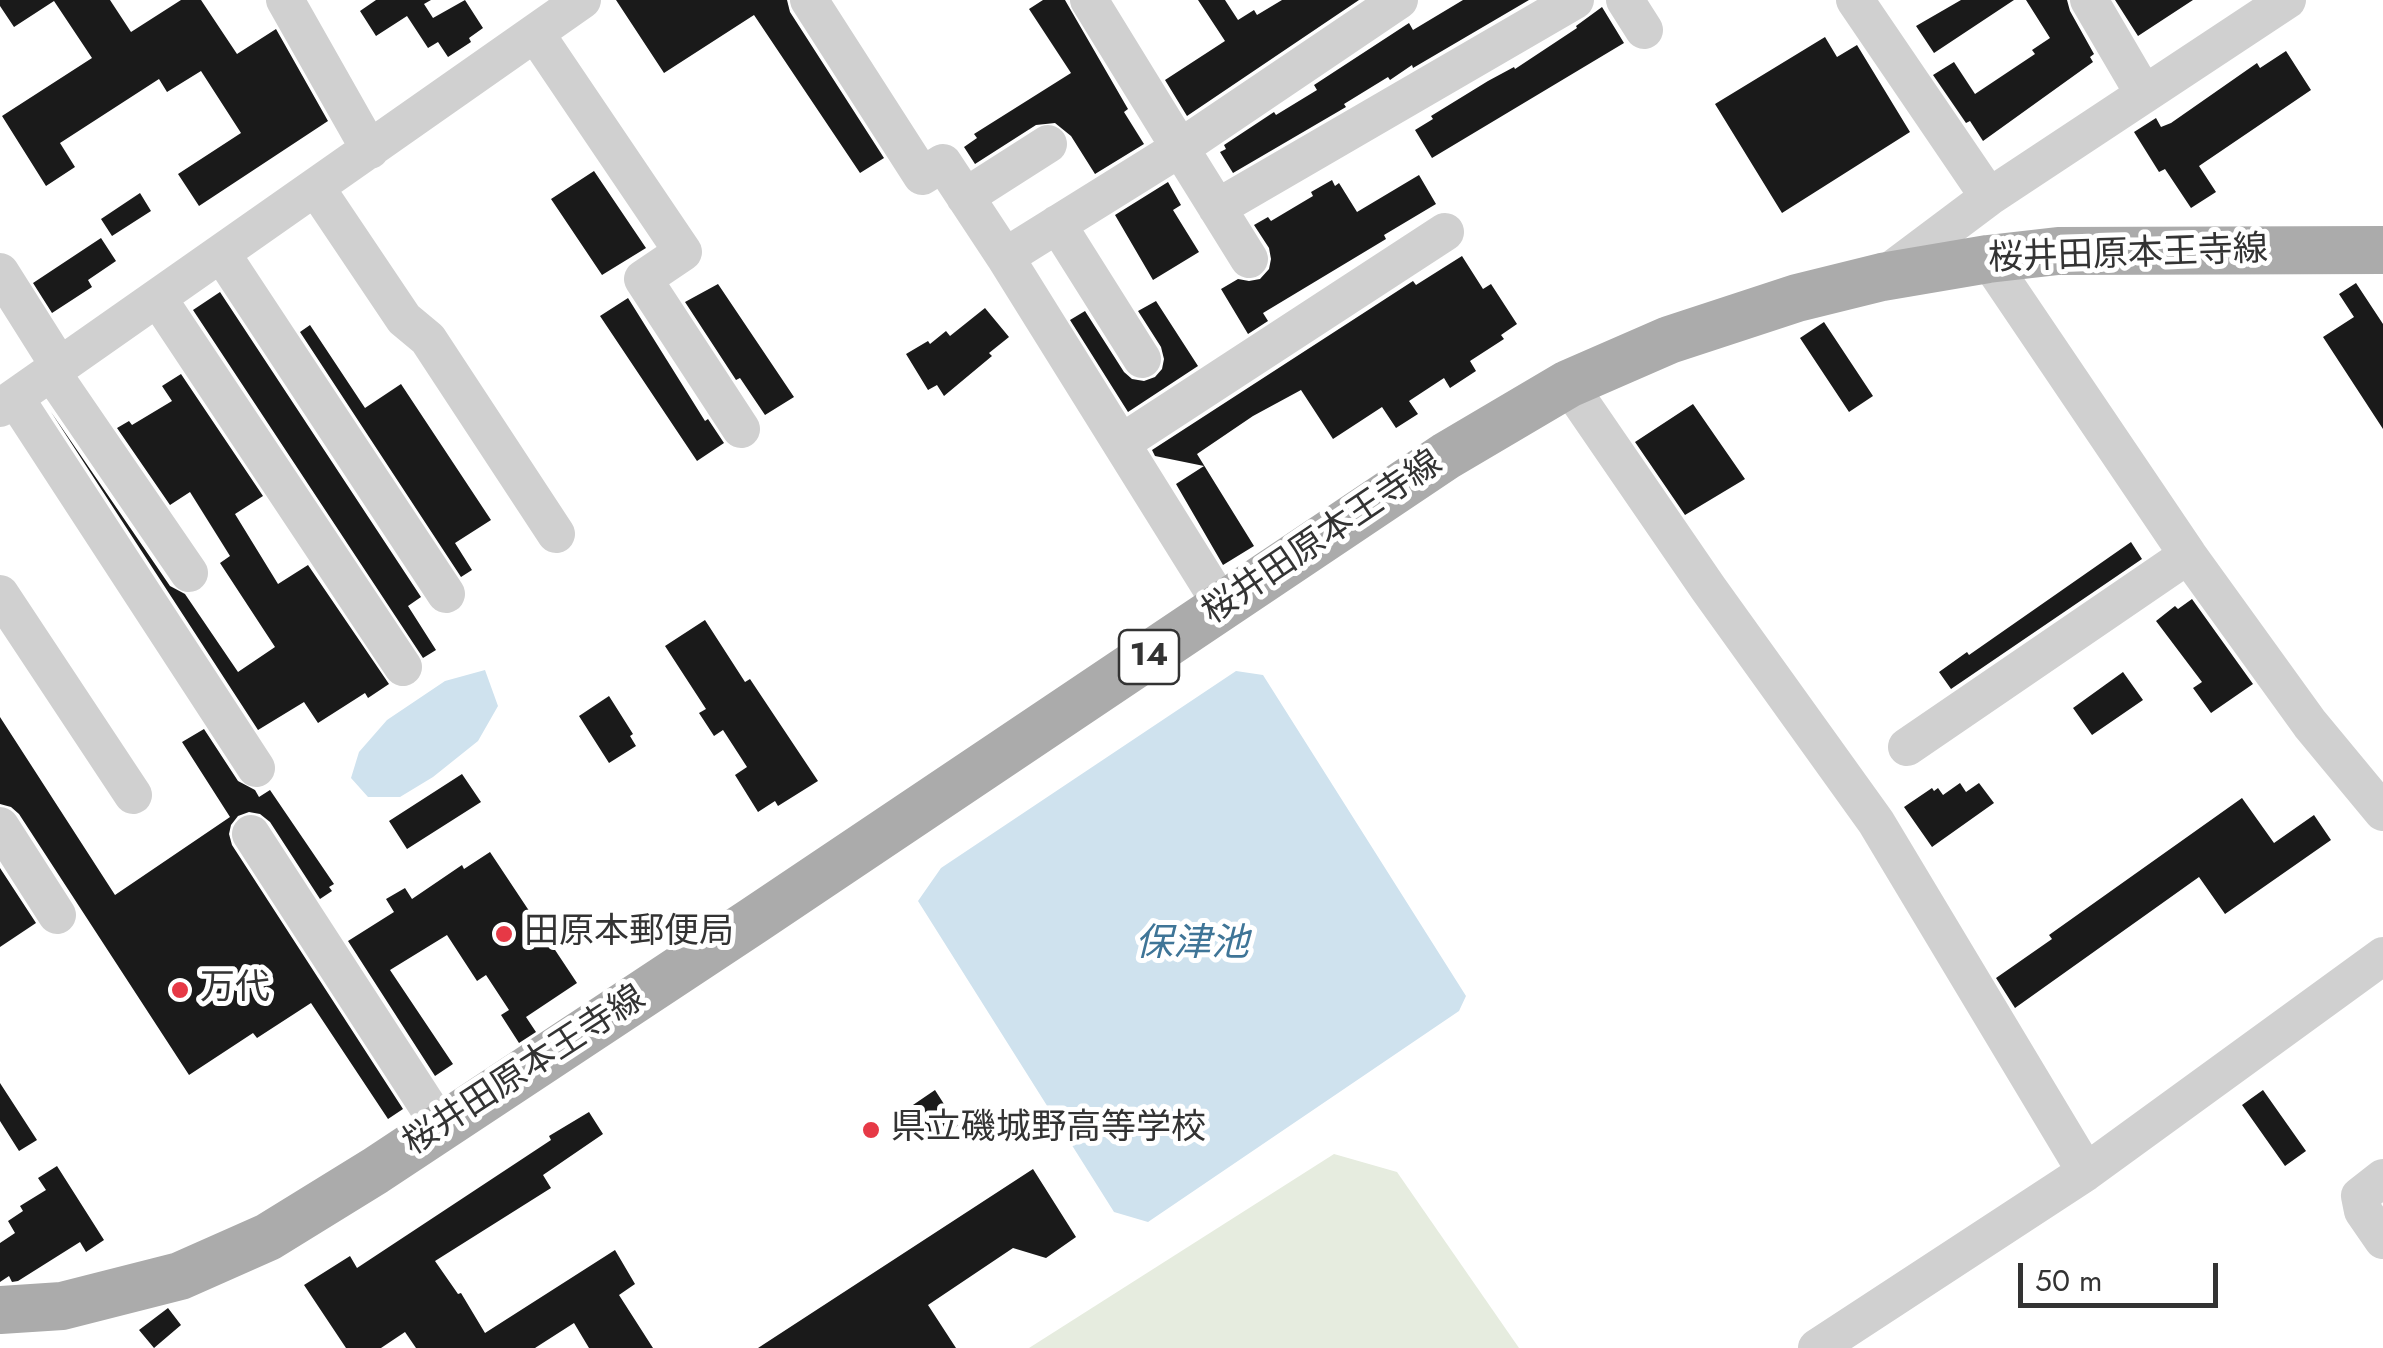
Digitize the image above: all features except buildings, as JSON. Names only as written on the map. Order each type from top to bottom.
[{"type":"main road","name":"桜井田原本王寺線","points":[[0,1310],[62,1306],[180,1276],[268,1237],[441,1127],[1446,456],[1568,384],[1687,334],[1797,298],[1882,277],[1988,259],[2058,251],[2383,250]]},
{"type":"street","points":[[285,0],[370,150]]},
{"type":"street","points":[[256,768],[8,403],[582,0]]},
{"type":"street","points":[[808,0],[922,176],[943,164],[1123,442],[1223,607]]},
{"type":"street","points":[[1089,0],[1250,260]]},
{"type":"street","points":[[1005,257],[1180,148],[1399,0]]},
{"type":"street","points":[[1218,208],[1575,0]]},
{"type":"street","points":[[1855,0],[1989,197]]},
{"type":"street","points":[[2089,0],[2144,94]]},
{"type":"street","points":[[1882,277],[1989,197],[2288,0]]},
{"type":"street","points":[[535,33],[682,252],[644,279],[741,429]]},
{"type":"street","points":[[965,197],[1048,144]]},
{"type":"street","points":[[316,188],[404,320],[428,339],[556,534]]},
{"type":"street","points":[[1056,224],[1142,359]]},
{"type":"street","points":[[1123,442],[1445,232]]},
{"type":"street","points":[[221,253],[446,594]]},
{"type":"street","points":[[1988,259],[2188,555],[2310,724],[2383,812]]},
{"type":"street","points":[[0,272],[56,370],[189,574]]},
{"type":"street","points":[[158,300],[403,667]]},
{"type":"street","points":[[1568,384],[1719,604],[1876,822],[2086,1172]]},
{"type":"street","points":[[1906,747],[2188,555]]},
{"type":"street","points":[[0,594],[133,795]]},
{"type":"street","points":[[0,826],[57,915]]},
{"type":"street","points":[[251,834],[441,1127]]},
{"type":"street","points":[[1817,1348],[2086,1172],[2383,956]]},
{"type":"street","points":[[2383,1178],[2360,1196],[2363,1211],[2383,1240]]},
{"type":"shaded area","points":[[1334,1154],[1397,1172],[1519,1348],[1029,1348]]},
{"type":"water","points":[[485,670],[498,706],[478,741],[400,797],[368,797],[351,778],[359,752],[387,720],[445,681]]},
{"type":"water","name":"保津池","points":[[1236,671],[1263,675],[1466,996],[1459,1011],[1148,1222],[1114,1212],[918,901],[941,868]]},
{"type":"place","name":"田原本郵便局","points":[[504,934]]},
{"type":"place","name":"万代","points":[[180,990]]},
{"type":"place","name":"県立磯城野高等学校","points":[[871,1130]]}]
